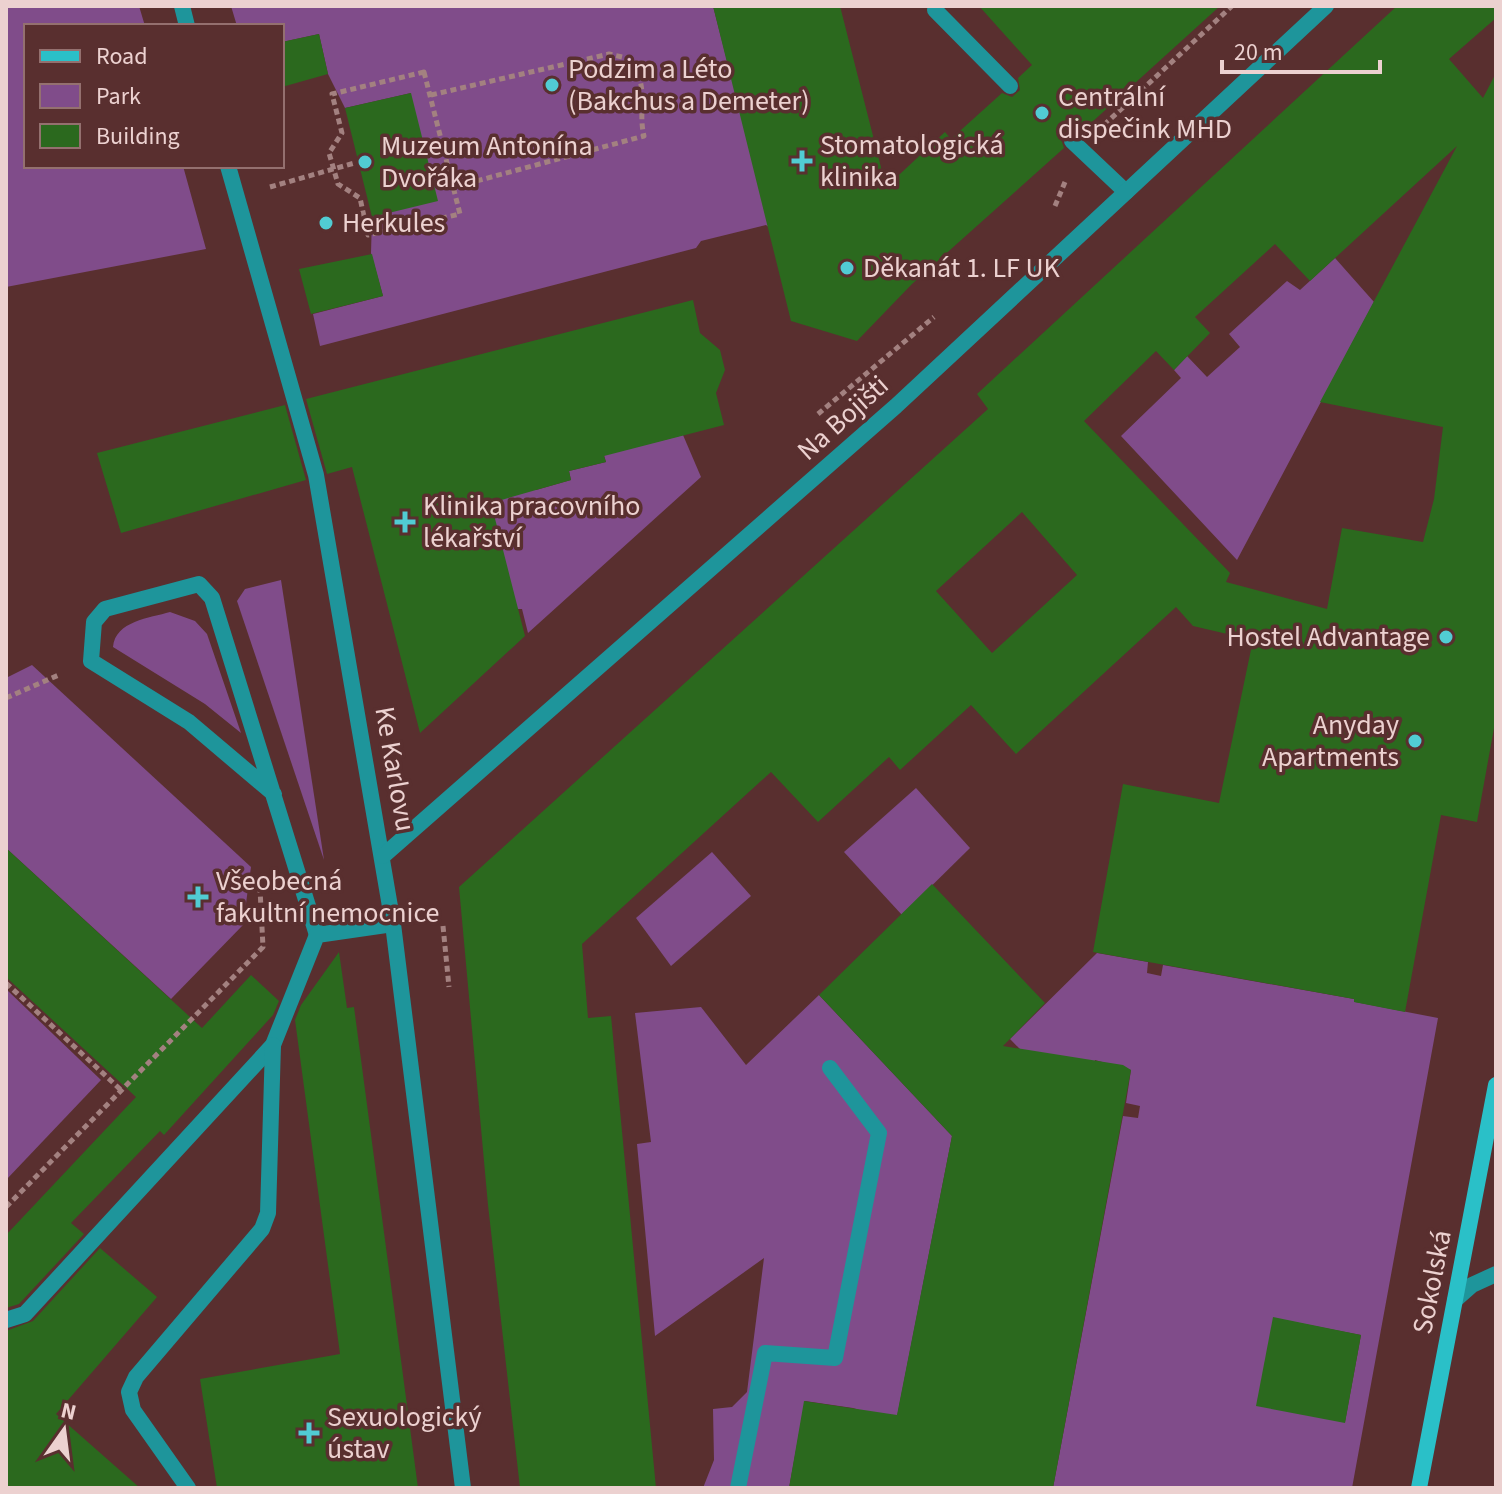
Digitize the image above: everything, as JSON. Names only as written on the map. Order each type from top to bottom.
[{"type":"main road","name":"Sokolská","points":[[1419,1488],[1496,1085]]},
{"type":"street","name":"Na Bojišti","points":[[383,856],[896,406],[1326,6]]},
{"type":"street","points":[[935,10],[1010,86]]},
{"type":"street","points":[[1076,144],[1126,192]]},
{"type":"street","name":"Ke Karlovu","points":[[229,168],[316,475],[393,924],[463,1488]]},
{"type":"street","points":[[188,1488],[133,1410],[129,1392],[136,1377],[262,1229],[268,1213],[273,1045],[317,935],[274,794],[212,598],[199,584],[105,609],[94,622],[91,661],[189,722],[274,794]]},
{"type":"street","points":[[317,935],[393,924]]},
{"type":"street","points":[[6,1320],[25,1314],[273,1045]]},
{"type":"street","points":[[738,1488],[765,1353],[835,1358],[879,1133],[830,1068]]},
{"type":"street","points":[[1455,1300],[1472,1285],[1496,1274]]},
{"type":"path","points":[[1049,220],[1076,144],[1232,6]]},
{"type":"path","points":[[431,95],[609,54],[622,57],[629,73],[640,80],[645,100],[639,115],[644,136],[454,187]]},
{"type":"path","points":[[424,72],[460,214],[368,235],[360,198],[338,184],[333,169],[329,153],[342,133],[332,94],[424,72]]},
{"type":"path","points":[[269,187],[358,162]]},
{"type":"path","points":[[818,414],[940,312]]},
{"type":"path","points":[[6,698],[91,661]]},
{"type":"path","points":[[6,1207],[175,1040],[263,947],[260,889],[267,881]]},
{"type":"path","points":[[443,926],[449,987]]},
{"type":"path","points":[[6,983],[123,1092]]},
{"type":"green space","points":[[6,6],[139,6],[144,24],[24,24],[24,168],[184,168],[206,249],[6,287]]},
{"type":"green space","points":[[231,6],[713,6],[770,228],[766,225],[701,241],[696,248],[320,346],[313,314],[383,296],[371,253],[372,217],[411,93],[345,108],[328,74],[319,34],[284,42],[284,24],[236,24]]},
{"type":"green space","points":[[1335,258],[1374,302],[1237,560],[1121,436],[1181,378],[1174,370],[1187,356],[1207,377],[1240,347],[1229,334],[1287,281],[1300,290]]},
{"type":"green space","points":[[683,435],[701,477],[528,633],[522,609],[518,609],[470,543],[494,485],[536,490],[571,480],[569,471],[606,462],[604,455]]},
{"type":"green space","points":[[281,580],[324,860],[237,601],[245,589]]},
{"type":"green space","points":[[170,612],[195,621],[207,634],[241,733],[205,704],[113,647],[115,638],[127,626]]},
{"type":"green space","points":[[32,665],[251,867],[243,925],[171,999],[6,848],[6,678]]},
{"type":"green space","points":[[916,788],[970,848],[902,915],[844,852]]},
{"type":"green space","points":[[712,852],[751,896],[671,966],[636,918]]},
{"type":"green space","points":[[1097,953],[1148,962],[1147,973],[1161,976],[1163,965],[1354,999],[1355,1002],[1438,1018],[1352,1488],[1053,1488],[1123,1116],[1138,1118],[1140,1106],[1126,1103],[1131,1070],[1095,1060],[984,1488],[1060,1090],[1010,1039]],"holes":[[[1273,1318],[1361,1335],[1345,1422]]]},
{"type":"green space","points":[[6,989],[101,1080],[6,1180]]},
{"type":"green space","points":[[819,995],[952,1136],[896,1422],[853,1408],[805,1401],[789,1488],[703,1488],[714,1460],[713,1409],[732,1407],[747,1392],[764,1258],[655,1336],[637,1144],[651,1142],[635,1013],[701,1007],[746,1065]]},
{"type":"building","name":"Stomatologická klinika","points":[[713,6],[840,6],[886,187],[945,132],[951,139],[1002,93],[1012,97],[1020,90],[1018,78],[1032,65],[979,6],[1220,6],[1080,133],[1074,130],[1065,133],[1061,139],[1064,148],[912,284],[857,341],[791,321]]},
{"type":"building","points":[[1397,6],[1496,6],[1496,18],[1449,59],[1483,98],[1496,73],[1496,717],[1477,822],[1441,815],[1405,1012],[1354,1002],[1354,999],[1093,952],[1123,784],[1219,803],[1253,640],[1193,626],[1176,607],[1016,754],[971,705],[900,770],[889,757],[818,822],[771,772],[582,944],[588,1018],[611,1016],[656,1488],[520,1488],[488,1205],[459,887],[988,409],[977,394]],"holes":[[[1457,146],[1320,402],[1443,427],[1434,499],[1423,542],[1342,528],[1327,609],[1226,582],[1230,573],[1084,421],[1156,351],[1174,370],[1210,333],[1195,317],[1275,244],[1310,281]],[[1022,512],[1077,575],[992,653],[936,591]]]},
{"type":"building","points":[[319,34],[328,74],[284,86],[284,42]]},
{"type":"building","points":[[411,93],[438,201],[372,217],[345,108]]},
{"type":"building","points":[[372,254],[383,296],[311,314],[299,269]]},
{"type":"building","name":"Klinika pracovního lékařství","points":[[693,300],[700,333],[720,350],[725,370],[716,393],[724,425],[604,456],[606,462],[569,471],[571,480],[491,503],[525,636],[420,733],[352,467],[327,474],[306,399]]},
{"type":"building","points":[[285,405],[306,480],[121,533],[97,453]]},
{"type":"building","points":[[6,848],[202,1028],[251,975],[279,1001],[273,1015],[164,1135],[160,1131],[71,1223],[84,1234],[19,1304],[6,1308],[6,1235],[136,1097],[6,977]]},
{"type":"building","points":[[932,884],[1045,1003],[1003,1046],[1123,1065],[1131,1070],[1053,1488],[789,1488],[804,1401],[897,1415],[952,1136],[819,995]]},
{"type":"building","points":[[339,952],[347,1008],[354,1007],[418,1488],[217,1488],[200,1379],[340,1354],[295,1020],[301,1005]]},
{"type":"building","points":[[100,1248],[157,1297],[56,1414],[140,1488],[6,1488],[6,1331],[33,1321]]},
{"type":"building","points":[[1273,1317],[1361,1335],[1345,1423],[1256,1406]]},
{"type":"place","name":"Podzim a Léto (Bakchus a Demeter)","points":[[552,85]]},
{"type":"place","name":"Centrální dispečink MHD","points":[[1042,113]]},
{"type":"place","name":"Stomatologická klinika","points":[[802,161]]},
{"type":"place","name":"Muzeum Antonína Dvořáka","points":[[365,162]]},
{"type":"place","name":"Herkules","points":[[326,223]]},
{"type":"place","name":"Děkanát 1. LF UK","points":[[847,268]]},
{"type":"place","name":"Klinika pracovního lékařství","points":[[405,522]]},
{"type":"place","name":"Hostel Advantage","points":[[1446,637]]},
{"type":"place","name":"Anyday Apartments","points":[[1415,741]]},
{"type":"place","name":"Všeobecná fakultní nemocnice","points":[[198,897]]},
{"type":"place","name":"Sexuologický ústav","points":[[309,1433]]}]
